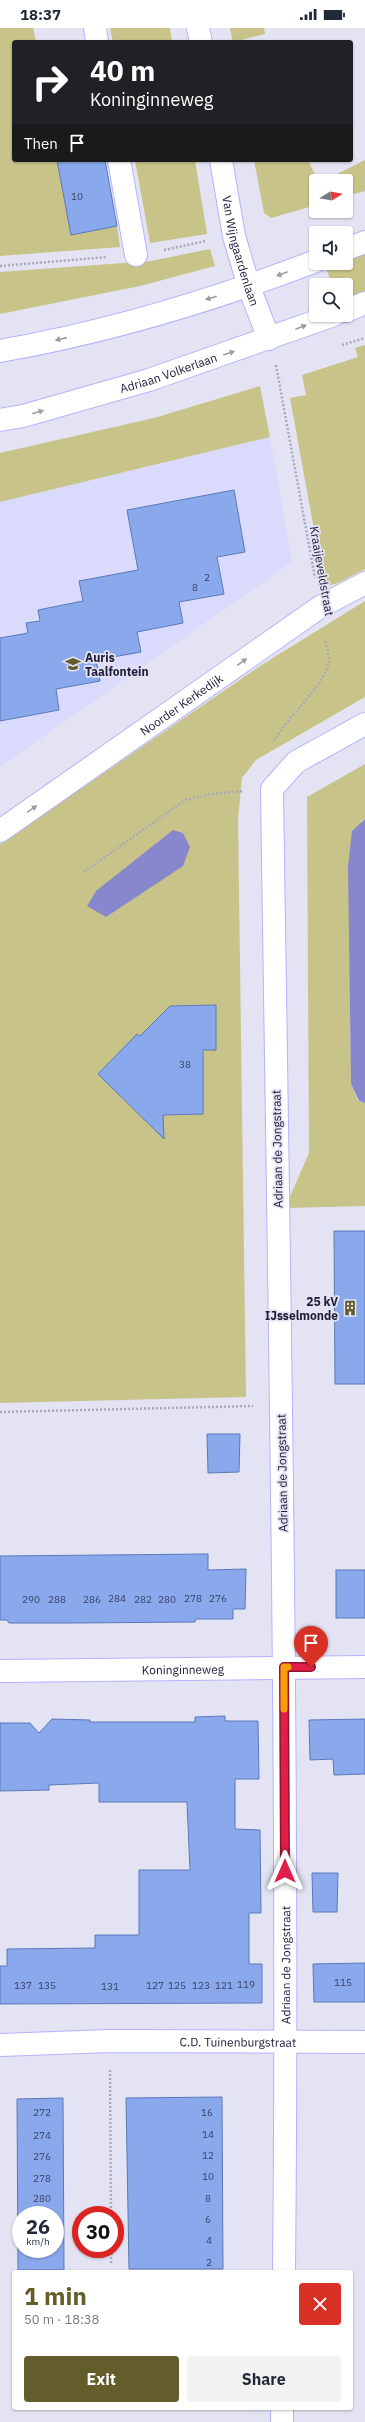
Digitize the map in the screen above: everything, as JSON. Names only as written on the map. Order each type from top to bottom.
[{"type":"street","points":[[94,28],[97,40]]},
{"type":"street","points":[[198,28],[201,40]]},
{"type":"street","points":[[118,162],[136,255]]},
{"type":"street","name":"Van Wijngaardenlaan","points":[[221,162],[234,236],[249,287],[269,339]]},
{"type":"street","points":[[353,246],[365,242]]},
{"type":"street","points":[[0,351],[99,330],[249,287],[309,264]]},
{"type":"street","points":[[353,307],[365,303]]},
{"type":"street","name":"Adriaan Volkerlaan","points":[[0,420],[23,416],[149,380],[315,322]]},
{"type":"street","name":"Noorder Kerkedijk","points":[[0,831],[320,607],[365,582]]},
{"type":"street","points":[[272,789],[296,762],[365,724]]},
{"type":"street","name":"Adriaan de Jongstraat","points":[[272,789],[284,1667],[286,2043],[284,2270]]},
{"type":"street","name":"Koninginneweg","points":[[0,1671],[365,1667]]},
{"type":"street","name":"C.D. Tuinenburgstraat","points":[[0,2045],[110,2041],[286,2043],[365,2042]]},
{"type":"street","points":[[282,2410],[282,2422]]},
{"type":"path","points":[[0,266],[136,255],[209,241]]},
{"type":"path","points":[[341,345],[365,338]]},
{"type":"path","name":"Kraaijeveldstraat","points":[[269,339],[278,375],[329,660],[324,679],[313,689],[273,746]]},
{"type":"path","points":[[84,872],[185,800],[211,794],[272,789]]},
{"type":"path","points":[[0,1412],[281,1406]]},
{"type":"path","points":[[110,2041],[111,2206]]},
{"type":"path","points":[[111,2258],[111,2263]]},
{"type":"shaded area","points":[[0,28],[33,28],[36,40],[12,40],[12,162],[57,162],[71,234],[117,226],[120,247],[0,256]]},
{"type":"shaded area","points":[[110,28],[170,28],[172,40],[113,40]]},
{"type":"shaded area","points":[[230,28],[264,28],[265,34],[241,40],[233,40]]},
{"type":"shaded area","points":[[365,160],[365,191],[353,194],[353,174],[337,174]]},
{"type":"shaded area","points":[[135,162],[195,162],[207,234],[150,243]]},
{"type":"shaded area","points":[[254,162],[309,162],[315,174],[309,174],[309,207],[271,218],[264,213]]},
{"type":"shaded area","points":[[210,249],[215,266],[140,286],[0,314],[0,272],[151,261]]},
{"type":"shaded area","points":[[365,253],[365,293],[353,297],[353,278],[330,278],[327,270],[353,270],[353,257]]},
{"type":"shaded area","points":[[365,345],[365,569],[336,584],[329,585],[323,579],[290,398],[306,395],[302,375],[358,357],[355,348]]},
{"type":"shaded area","points":[[260,386],[270,437],[0,502],[0,453],[154,418]]},
{"type":"shaded area","name":"Auris Taalfontein","points":[[270,437],[292,562],[0,767],[0,502]]},
{"type":"shaded area","points":[[365,601],[365,697],[256,760],[242,778],[238,819],[246,1397],[0,1403],[0,844],[260,666]]},
{"type":"shaded area","points":[[365,764],[365,819],[361,821],[350,976],[351,1084],[358,1101],[365,1103],[365,1206],[285,1208],[309,1153],[307,797]]},
{"type":"shaded area","points":[[365,819],[365,1103],[359,1101],[351,1084],[348,867],[352,831]]},
{"type":"shaded area","points":[[173,830],[183,833],[190,847],[183,866],[106,917],[87,906],[96,891]]},
{"type":"building","points":[[57,162],[105,162],[117,226],[71,235]]},
{"type":"building","points":[[234,490],[245,552],[217,557],[224,594],[179,602],[183,623],[137,632],[141,652],[96,660],[100,681],[56,689],[59,710],[0,721],[0,638],[28,633],[26,623],[40,621],[38,610],[83,601],[79,581],[138,570],[127,510]]},
{"type":"building","points":[[216,1005],[216,1050],[203,1050],[203,1114],[163,1115],[164,1139],[98,1074],[137,1034],[140,1036],[170,1006]]},
{"type":"building","name":"25 kV IJsselmonde","points":[[334,1231],[365,1231],[365,1384],[335,1384]]},
{"type":"building","points":[[207,1434],[240,1434],[239,1472],[208,1473]]},
{"type":"building","points":[[208,1554],[208,1570],[246,1569],[245,1609],[233,1609],[233,1619],[196,1619],[195,1622],[73,1623],[9,1623],[7,1620],[0,1620],[0,1556]]},
{"type":"building","points":[[336,1570],[365,1570],[365,1618],[336,1618]]},
{"type":"building","points":[[225,1716],[225,1721],[258,1721],[259,1779],[235,1779],[235,1829],[260,1830],[261,1913],[249,1913],[249,1964],[262,1964],[262,2003],[0,2004],[0,1966],[7,1966],[7,1949],[95,1948],[95,1935],[139,1935],[139,1870],[190,1870],[187,1802],[99,1802],[99,1783],[49,1785],[49,1790],[0,1791],[0,1723],[30,1723],[39,1733],[52,1719],[90,1720],[90,1722],[195,1722],[195,1717]]},
{"type":"building","points":[[365,1719],[365,1774],[334,1775],[333,1759],[310,1760],[309,1720]]},
{"type":"building","points":[[312,1873],[338,1873],[337,1912],[313,1912]]},
{"type":"building","points":[[365,1963],[365,2002],[314,2002],[313,1964]]},
{"type":"building","points":[[222,2097],[223,2269],[129,2269],[126,2098]]},
{"type":"building","points":[[63,2098],[64,2206],[18,2206],[17,2099]]},
{"type":"building","points":[[18,2258],[64,2258],[64,2270],[18,2270]]},
{"type":"slow traffic","points":[[284,1709],[284,1667],[288,1667]]},
{"type":"place","name":"Auris Taalfontein","points":[[73,664]]},
{"type":"place","name":"25 kV IJsselmonde","points":[[350,1308]]},
{"type":"route","points":[[285,1871],[284,1667],[311,1667]]}]
